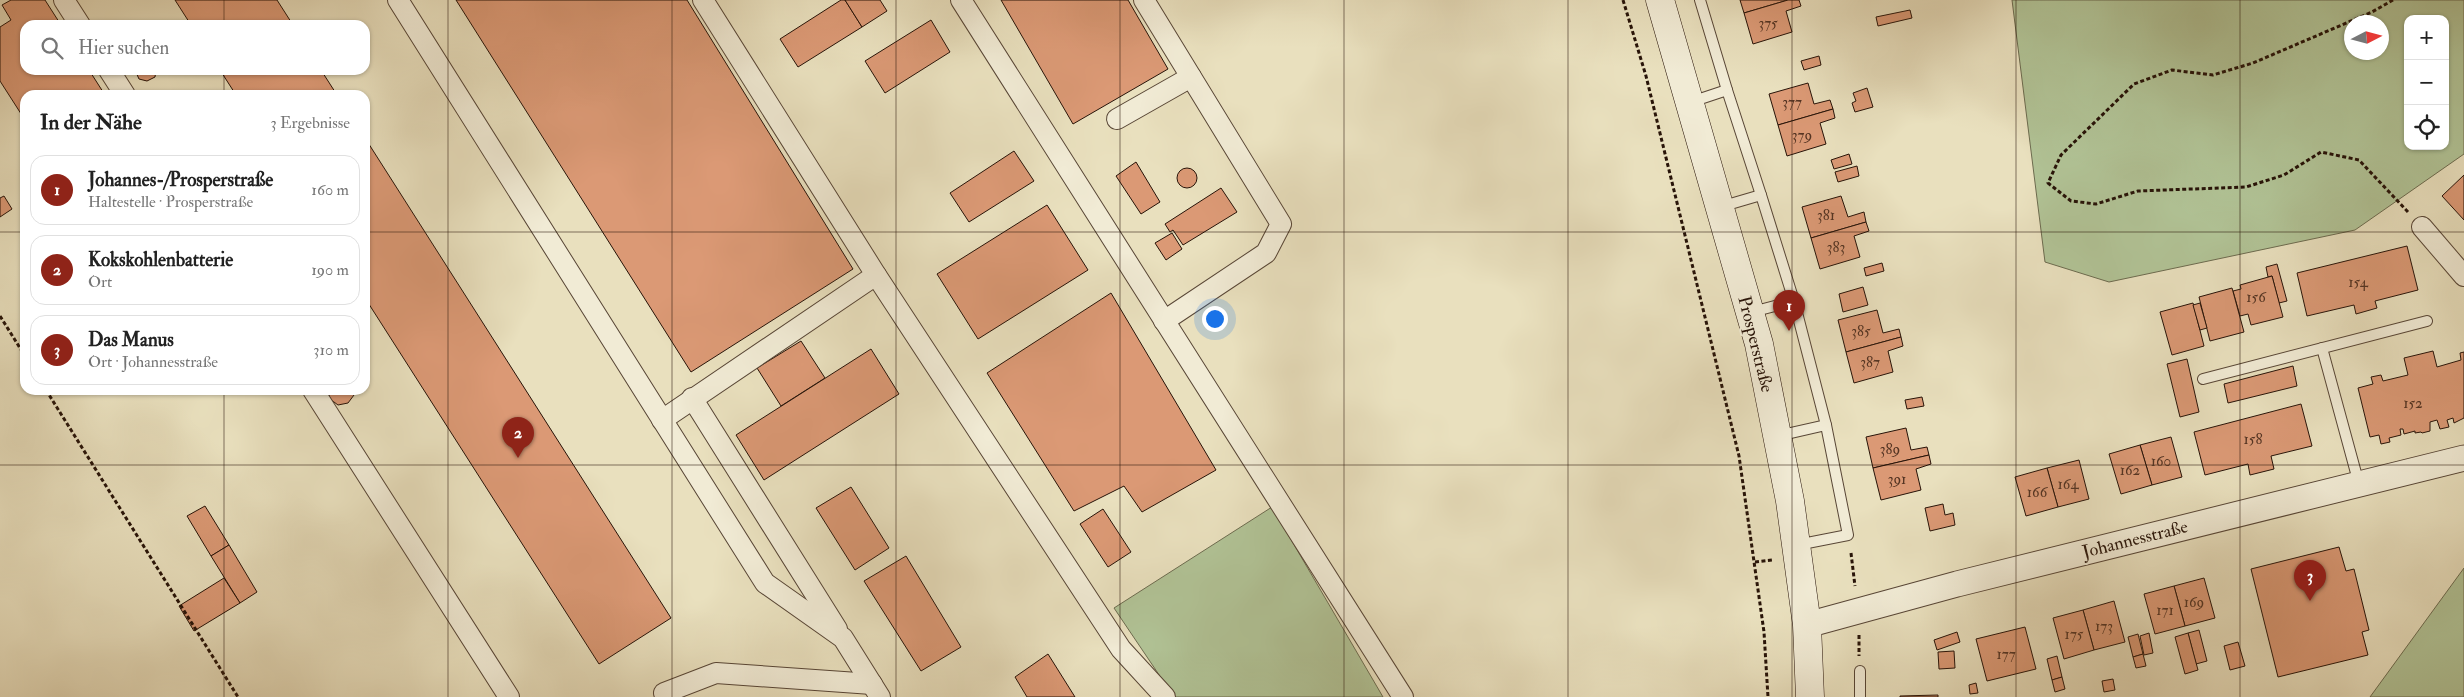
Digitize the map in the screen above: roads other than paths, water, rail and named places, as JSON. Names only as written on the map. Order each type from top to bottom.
[{"type":"main road","name":"Prosperstraße","points":[[1660,0],[1759,344],[1790,501],[1807,625],[1810,697]]},
{"type":"street","points":[[64,0],[77,20]]},
{"type":"street","points":[[398,0],[765,583],[843,638]]},
{"type":"street","points":[[703,0],[876,274],[1121,649],[1165,697]]},
{"type":"street","points":[[961,0],[1402,697]]},
{"type":"street","points":[[1144,0],[1280,224],[1266,253],[1164,321]]},
{"type":"street","points":[[112,75],[122,90]]},
{"type":"street","points":[[1117,119],[1191,77]]},
{"type":"street","points":[[2422,227],[2464,276]]},
{"type":"street","points":[[662,420],[876,274]]},
{"type":"street","points":[[316,395],[509,697]]},
{"type":"street","points":[[692,398],[876,691]]},
{"type":"street","name":"Johannesstraße","points":[[1807,625],[1957,584],[2464,458]]},
{"type":"street","points":[[664,692],[716,673],[876,691]]},
{"type":"lane","points":[[1700,0],[1794,301],[1826,425],[1848,535],[1796,545]]},
{"type":"lane","points":[[1690,102],[1727,90]]},
{"type":"lane","points":[[1720,207],[1761,195]]},
{"type":"lane","points":[[1750,312],[1794,301]]},
{"type":"lane","points":[[2203,379],[2427,321]]},
{"type":"lane","points":[[2322,348],[2359,484]]},
{"type":"lane","points":[[1777,437],[1826,425]]},
{"type":"lane","points":[[1860,671],[1860,697]]},
{"type":"place","name":"Johannes-/Prosperstraße","points":[[1789,331]]},
{"type":"place","name":"Kokskohlenbatterie","points":[[518,458]]},
{"type":"place","name":"Das Manus","points":[[2310,601]]}]
